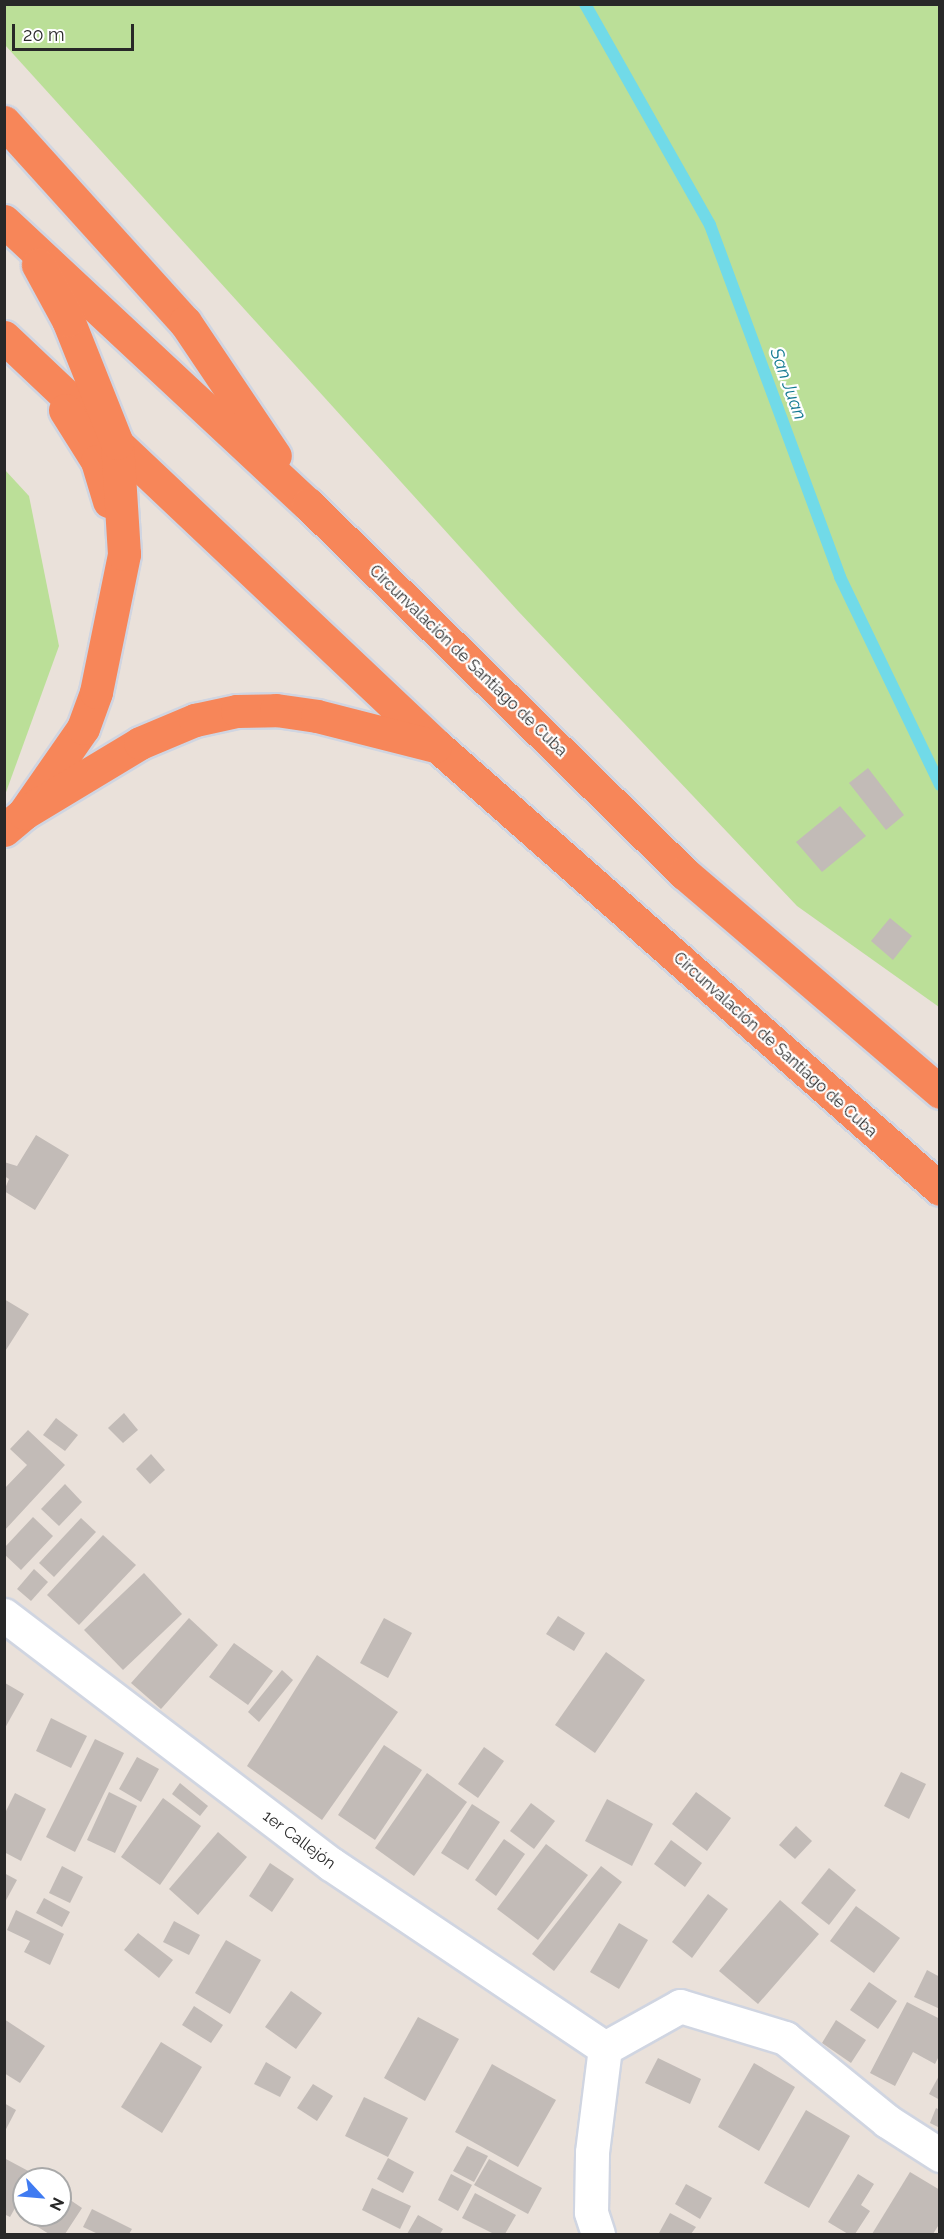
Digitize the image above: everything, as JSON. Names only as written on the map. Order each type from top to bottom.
[{"type":"highway","points":[[4,122],[185,322],[308,504]]},
{"type":"highway","points":[[14,821],[82,728],[96,692],[124,554],[117,443],[68,320],[15,231]]},
{"type":"highway","name":"Circunvalación de Santiago de Cuba","points":[[15,231],[308,504],[684,873],[939,1092]]},
{"type":"highway","name":"Circunvalación de Santiago de Cuba","points":[[4,336],[437,746],[939,1190]]},
{"type":"highway","points":[[38,369],[97,461],[124,554]]},
{"type":"highway","points":[[14,821],[140,743],[195,720],[237,711],[276,710],[316,716],[437,746]]},
{"type":"street","name":"1er Callejón","points":[[4,1615],[331,1864],[605,2048]]},
{"type":"street","points":[[598,2235],[591,2212],[592,2152],[605,2048],[680,2006],[786,2038],[887,2121],[939,2155]]},
{"type":"green space","points":[[5,4],[939,5],[939,1007],[797,906],[518,611],[5,45]]},
{"type":"green space","points":[[5,470],[29,496],[59,646],[5,795]]},
{"type":"building","points":[[868,768],[904,815],[886,830],[849,783]]},
{"type":"building","points":[[840,806],[866,836],[822,872],[796,842]]},
{"type":"building","points":[[890,918],[912,936],[893,960],[871,941]]},
{"type":"building","points":[[36,1135],[69,1155],[35,1210],[4,1191],[9,1179],[4,1176],[4,1162],[17,1166]]},
{"type":"building","points":[[4,1299],[29,1314],[4,1353]]},
{"type":"building","points":[[124,1413],[138,1430],[123,1443],[108,1428]]},
{"type":"building","points":[[56,1418],[78,1435],[65,1451],[43,1435]]},
{"type":"building","points":[[28,1430],[65,1465],[4,1531],[4,1489],[27,1465],[10,1449]]},
{"type":"building","points":[[151,1454],[165,1470],[150,1484],[136,1469]]},
{"type":"building","points":[[65,1484],[82,1502],[59,1526],[41,1509]]},
{"type":"building","points":[[33,1517],[53,1536],[21,1570],[4,1554],[4,1548]]},
{"type":"building","points":[[81,1518],[96,1532],[54,1577],[39,1563]]},
{"type":"building","points":[[103,1535],[136,1565],[79,1625],[47,1595]]},
{"type":"building","points":[[34,1569],[48,1582],[31,1601],[17,1589]]},
{"type":"building","points":[[144,1573],[182,1614],[123,1670],[84,1630]]},
{"type":"building","points":[[558,1616],[585,1633],[574,1651],[546,1634]]},
{"type":"building","points":[[189,1618],[218,1645],[161,1709],[131,1683]]},
{"type":"building","points":[[384,1618],[412,1633],[388,1678],[360,1663]]},
{"type":"building","points":[[234,1643],[273,1671],[248,1705],[209,1677]]},
{"type":"building","points":[[606,1652],[645,1680],[595,1753],[555,1725]]},
{"type":"building","points":[[317,1655],[398,1712],[322,1820],[247,1766]]},
{"type":"building","points":[[282,1670],[293,1680],[259,1722],[248,1712]]},
{"type":"building","points":[[5,1683],[24,1694],[5,1728]]},
{"type":"building","points":[[51,1718],[87,1736],[71,1768],[36,1751]]},
{"type":"building","points":[[95,1739],[124,1753],[75,1852],[46,1837]]},
{"type":"building","points":[[384,1745],[422,1770],[375,1840],[338,1815]]},
{"type":"building","points":[[484,1747],[504,1761],[478,1798],[458,1784]]},
{"type":"building","points":[[137,1757],[159,1769],[141,1802],[119,1789]]},
{"type":"building","points":[[901,1772],[926,1784],[909,1819],[884,1806]]},
{"type":"building","points":[[427,1773],[467,1802],[414,1876],[375,1848]]},
{"type":"building","points":[[180,1783],[208,1806],[200,1816],[172,1794]]},
{"type":"building","points":[[109,1792],[137,1806],[115,1853],[87,1840]]},
{"type":"building","points":[[696,1792],[731,1818],[707,1851],[672,1824]]},
{"type":"building","points":[[15,1793],[46,1809],[21,1861],[4,1852],[4,1815]]},
{"type":"building","points":[[163,1798],[201,1826],[160,1885],[121,1857]]},
{"type":"building","points":[[607,1799],[653,1824],[632,1866],[585,1841]]},
{"type":"building","points":[[531,1803],[555,1821],[534,1849],[510,1831]]},
{"type":"building","points":[[472,1804],[500,1822],[468,1870],[441,1853]]},
{"type":"building","points":[[796,1826],[812,1841],[795,1859],[779,1845]]},
{"type":"building","points":[[218,1832],[247,1857],[198,1915],[169,1889]]},
{"type":"building","points":[[504,1839],[525,1854],[496,1896],[475,1880]]},
{"type":"building","points":[[671,1840],[702,1863],[685,1887],[654,1864]]},
{"type":"building","points":[[546,1844],[588,1875],[538,1940],[497,1909]]},
{"type":"building","points":[[270,1863],[294,1879],[272,1912],[249,1896]]},
{"type":"building","points":[[62,1866],[83,1877],[70,1903],[49,1893]]},
{"type":"building","points":[[601,1866],[622,1882],[554,1971],[532,1954]]},
{"type":"building","points":[[829,1868],[856,1890],[829,1925],[801,1903]]},
{"type":"building","points":[[4,1873],[17,1880],[4,1904]]},
{"type":"building","points":[[708,1894],[728,1909],[692,1958],[672,1942]]},
{"type":"building","points":[[44,1898],[70,1912],[62,1927],[36,1913]]},
{"type":"building","points":[[780,1900],[819,1934],[758,2004],[719,1971]]},
{"type":"building","points":[[856,1906],[900,1938],[874,1973],[830,1941]]},
{"type":"building","points":[[16,1910],[64,1934],[50,1965],[24,1952],[30,1941],[7,1930]]},
{"type":"building","points":[[174,1921],[200,1935],[189,1955],[163,1942]]},
{"type":"building","points":[[619,1923],[648,1940],[619,1989],[590,1972]]},
{"type":"building","points":[[138,1933],[173,1960],[159,1978],[124,1950]]},
{"type":"building","points":[[226,1940],[261,1960],[230,2014],[195,1993]]},
{"type":"building","points":[[927,1970],[940,1977],[940,2009],[914,1997]]},
{"type":"building","points":[[869,1982],[897,2001],[878,2029],[850,2010]]},
{"type":"building","points":[[291,1991],[322,2013],[296,2049],[265,2027]]},
{"type":"building","points":[[907,2002],[940,2019],[940,2054],[935,2064],[913,2052],[895,2086],[870,2073]]},
{"type":"building","points":[[194,2006],[223,2025],[211,2043],[182,2025]]},
{"type":"building","points":[[418,2017],[459,2039],[425,2101],[384,2078]]},
{"type":"building","points":[[4,2019],[45,2046],[20,2083],[4,2073]]},
{"type":"building","points":[[836,2020],[866,2040],[851,2063],[822,2043]]},
{"type":"building","points":[[161,2042],[202,2067],[162,2133],[121,2107]]},
{"type":"building","points":[[658,2058],[701,2079],[690,2104],[645,2083]]},
{"type":"building","points":[[266,2062],[291,2077],[280,2097],[254,2084]]},
{"type":"building","points":[[754,2063],[795,2087],[759,2151],[718,2127]]},
{"type":"building","points":[[492,2064],[556,2100],[518,2167],[455,2132]]},
{"type":"building","points":[[940,2074],[940,2100],[929,2094]]},
{"type":"building","points":[[313,2084],[333,2096],[317,2121],[297,2108]]},
{"type":"building","points":[[364,2097],[408,2118],[388,2157],[345,2136]]},
{"type":"building","points":[[4,2103],[16,2110],[4,2133]]},
{"type":"building","points":[[936,2108],[940,2110],[940,2128],[930,2123]]},
{"type":"building","points":[[806,2110],[850,2136],[809,2208],[764,2183]]},
{"type":"building","points":[[467,2146],[488,2156],[474,2182],[453,2171]]},
{"type":"building","points":[[4,2158],[21,2167],[12,2167],[12,2213],[10,2217],[4,2214]]},
{"type":"building","points":[[388,2158],[414,2172],[403,2193],[377,2179]]},
{"type":"building","points":[[489,2159],[542,2188],[528,2214],[474,2185]]},
{"type":"building","points":[[910,2172],[940,2190],[940,2223],[933,2234],[872,2234]]},
{"type":"building","points":[[451,2174],[472,2185],[458,2211],[438,2200]]},
{"type":"building","points":[[858,2174],[874,2184],[861,2205],[870,2211],[855,2234],[848,2234],[828,2222]]},
{"type":"building","points":[[686,2184],[712,2198],[700,2219],[675,2204]]},
{"type":"building","points":[[372,2188],[411,2206],[400,2229],[362,2210]]},
{"type":"building","points":[[475,2193],[516,2215],[505,2234],[494,2234],[462,2218]]},
{"type":"building","points":[[72,2201],[82,2208],[72,2223]]},
{"type":"building","points":[[92,2209],[132,2229],[129,2234],[98,2234],[83,2227]]},
{"type":"building","points":[[670,2213],[696,2227],[691,2234],[659,2233]]},
{"type":"building","points":[[418,2215],[443,2229],[440,2234],[407,2234]]},
{"type":"building","points":[[38,2227],[70,2227],[65,2234],[49,2234]]},
{"type":"waterway","name":"San Juan","points":[[585,4],[710,225],[840,577],[940,785]]}]
